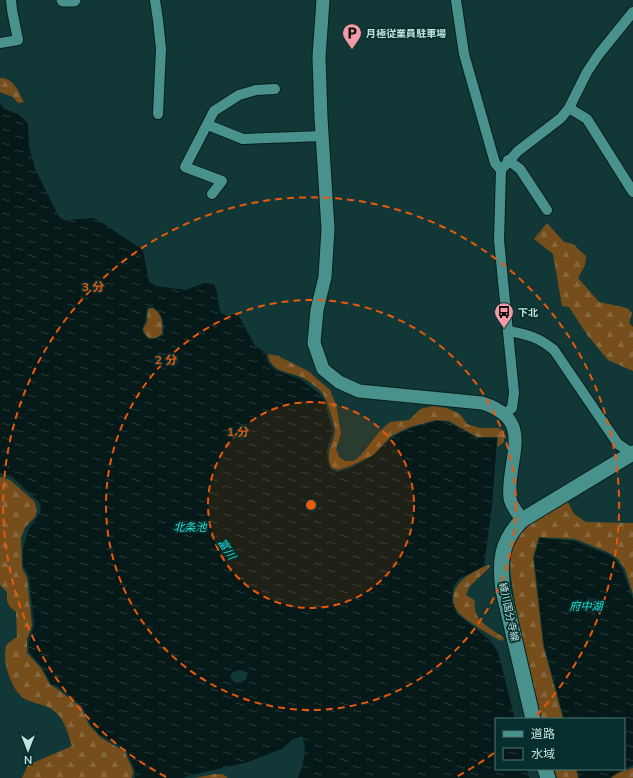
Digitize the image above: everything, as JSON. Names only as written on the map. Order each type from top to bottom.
[{"type":"main road","name":"綾川国分寺線","points":[[532,718],[503,590],[501,577],[505,544],[513,529],[522,520],[633,453]]},
{"type":"street","points":[[0,43],[18,40],[11,0]]},
{"type":"street","points":[[63,0],[74,0]]},
{"type":"street","points":[[155,0],[161,49],[158,114]]},
{"type":"street","points":[[323,0],[319,57],[328,229],[326,277],[317,310],[314,343],[323,369],[339,382],[359,391],[482,403],[495,407],[505,414],[514,431],[515,447],[510,500],[513,508],[522,520]]},
{"type":"street","points":[[456,0],[464,54],[495,163],[501,170]]},
{"type":"street","points":[[505,414],[512,408],[514,393],[499,240],[501,170],[508,160],[518,151],[561,118],[569,108],[587,72],[599,54],[633,12]]},
{"type":"street","points":[[212,194],[222,181],[185,167],[214,111],[239,95],[256,90],[275,89]]},
{"type":"street","points":[[569,108],[587,119],[633,192]]},
{"type":"street","points":[[208,125],[243,139],[322,136]]},
{"type":"street","points":[[508,160],[520,169],[547,210]]},
{"type":"street","points":[[509,331],[529,335],[543,340],[554,350],[618,444],[633,453]]},
{"type":"green space","points":[[0,78],[9,80],[15,86],[24,102],[18,103],[13,97],[0,92]]},
{"type":"green space","points":[[547,223],[564,242],[573,244],[586,256],[585,265],[578,278],[599,302],[627,308],[632,313],[629,323],[633,327],[633,371],[608,360],[588,336],[569,307],[562,306],[553,254],[534,239]]},
{"type":"green space","points":[[153,308],[161,317],[162,334],[156,338],[149,338],[143,329],[147,322],[148,309]]},
{"type":"green space","points":[[268,354],[278,356],[308,371],[330,390],[336,405],[341,433],[336,449],[339,457],[345,461],[354,461],[361,455],[381,430],[390,422],[409,420],[420,409],[433,406],[447,408],[460,414],[467,424],[480,428],[498,428],[504,431],[504,442],[497,447],[498,437],[477,437],[449,421],[436,420],[410,427],[391,436],[373,455],[350,466],[338,470],[332,468],[329,454],[335,429],[331,413],[323,394],[304,378],[276,368],[269,360]]},
{"type":"green space","points":[[0,477],[10,480],[35,502],[37,511],[35,517],[25,527],[21,538],[22,568],[27,578],[32,626],[27,639],[27,653],[41,668],[50,685],[81,707],[89,725],[100,737],[125,752],[133,771],[132,778],[22,778],[28,765],[72,746],[66,727],[58,714],[48,707],[23,698],[15,688],[8,673],[5,651],[7,645],[17,637],[16,612],[10,607],[7,601],[7,592],[0,585]]},
{"type":"green space","points":[[567,500],[574,514],[586,522],[633,523],[633,594],[625,569],[618,559],[610,553],[575,539],[539,537],[533,557],[543,645],[563,718],[540,718],[518,624],[510,570],[511,553],[520,531],[529,521]]},
{"type":"green space","points":[[489,565],[490,567],[469,587],[466,595],[475,602],[476,614],[479,619],[503,637],[504,639],[502,641],[465,619],[458,612],[454,604],[453,596],[460,582],[467,576]]},
{"type":"green space","points":[[633,768],[633,778],[611,778],[618,773]]},
{"type":"green space","points":[[554,770],[576,770],[578,778],[557,778]]},
{"type":"green space","points":[[214,774],[223,774],[228,778],[195,778]]},
{"type":"water","name":"北条池","points":[[0,103],[4,109],[18,114],[28,123],[29,146],[35,169],[59,217],[64,220],[95,218],[143,250],[149,282],[156,286],[186,290],[204,283],[214,284],[217,291],[221,313],[227,316],[238,314],[255,346],[266,353],[267,361],[275,370],[300,379],[320,394],[324,400],[333,431],[327,451],[328,463],[331,469],[337,472],[351,468],[374,455],[392,437],[411,428],[436,421],[448,422],[477,438],[497,438],[492,506],[484,566],[459,579],[453,588],[452,603],[457,614],[490,640],[498,652],[515,718],[495,718],[495,770],[527,770],[529,778],[298,778],[305,752],[302,736],[293,739],[282,749],[248,762],[183,778],[135,778],[135,771],[126,749],[100,735],[91,725],[82,706],[57,686],[51,684],[42,667],[29,652],[29,640],[34,626],[29,576],[23,566],[23,548],[29,528],[40,513],[41,506],[38,501],[11,476],[0,473]],"holes":[[[153,307],[161,316],[164,331],[163,335],[150,339],[146,336],[142,329],[145,322],[147,308]],[[240,670],[248,673],[246,679],[241,683],[234,682],[230,677],[233,672]]]},
{"type":"water","name":"府中湖","points":[[540,538],[574,541],[607,554],[616,560],[622,569],[633,599],[633,765],[625,769],[625,718],[564,718],[544,645],[534,558]]},
{"type":"water","points":[[577,770],[622,770],[609,778],[579,778]]},
{"type":"place","name":"月極従業員駐車場","points":[[352,50]]},
{"type":"place","name":"下北","points":[[504,329]]},
{"type":"water label","name":"富川","points":[[227,549]]}]
